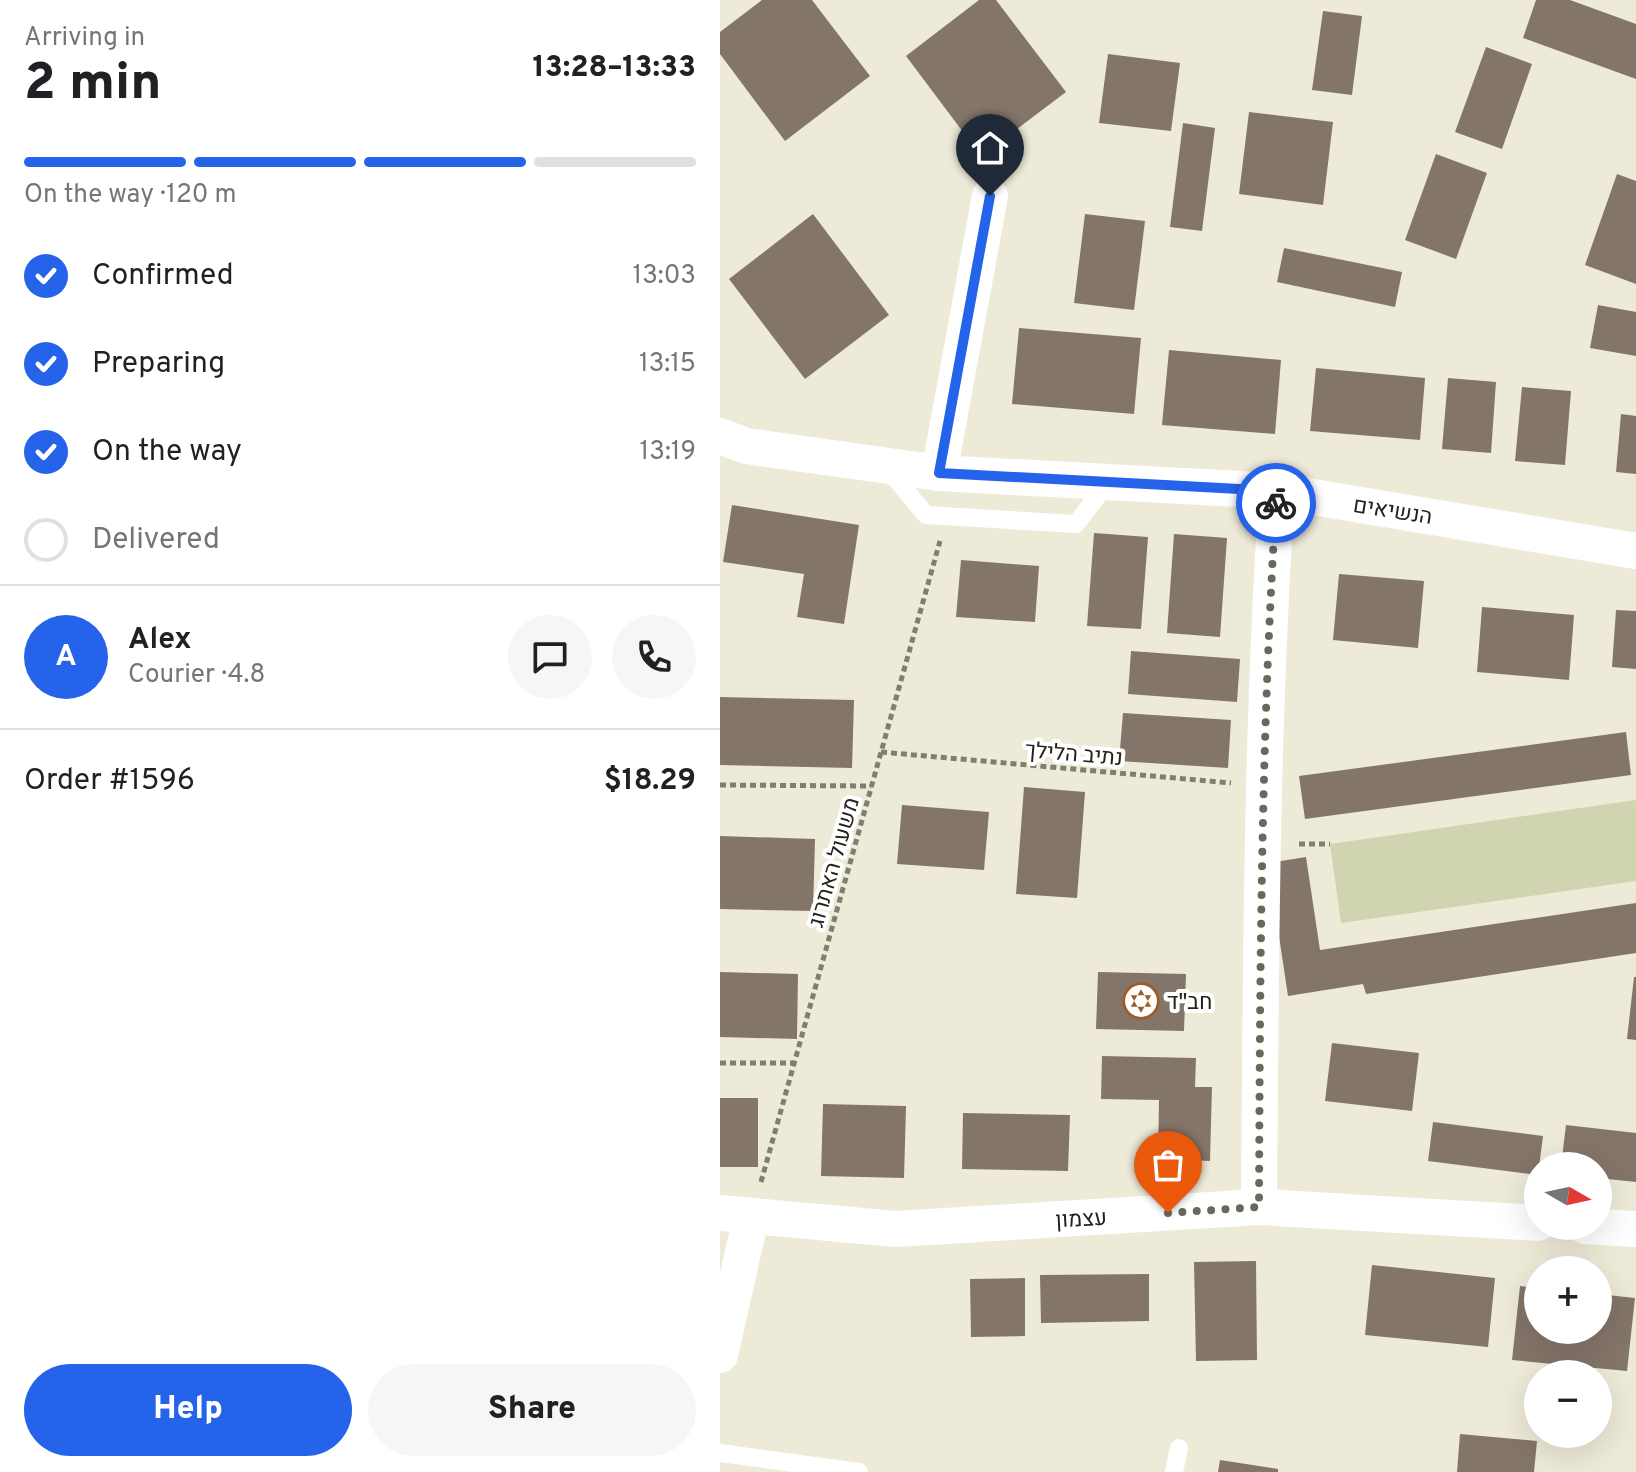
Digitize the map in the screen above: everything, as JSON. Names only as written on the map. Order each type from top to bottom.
[{"type":"street","points":[[939,473],[990,196]]},
{"type":"street","name":"הנשיאים","points":[[720,436],[746,446],[939,473],[1277,491],[1636,551]]},
{"type":"street","points":[[1259,1207],[1264,786],[1268,629],[1277,491]]},
{"type":"street","name":"עצמון","points":[[735,1215],[896,1229],[1259,1207],[1524,1222]]},
{"type":"street","points":[[720,1355],[735,1215]]},
{"type":"street","points":[[1612,1228],[1636,1229]]},
{"type":"lane","points":[[885,465],[926,515],[1076,524],[1108,482]]},
{"type":"lane","points":[[1174,1472],[1179,1448]]},
{"type":"lane","points":[[720,1453],[859,1472]]},
{"type":"path","name":"משעול האתרוג","points":[[735,1215],[794,1063],[947,516]]},
{"type":"path","name":"נתיב הלילך","points":[[881,752],[1264,786]]},
{"type":"path","points":[[720,785],[871,786]]},
{"type":"path","points":[[720,1063],[794,1063]]},
{"type":"green space","points":[[1636,800],[1636,881],[1341,923],[1330,844]]},
{"type":"building","points":[[762,0],[812,0],[870,76],[785,141],[720,54],[720,32]]},
{"type":"building","points":[[979,0],[996,0],[1066,92],[981,156],[906,56]]},
{"type":"building","points":[[1536,0],[1570,0],[1636,24],[1636,79],[1523,38]]},
{"type":"building","points":[[1323,11],[1362,16],[1352,95],[1312,90]]},
{"type":"building","points":[[1486,47],[1532,64],[1502,149],[1455,132]]},
{"type":"building","points":[[1108,54],[1180,63],[1171,131],[1099,123]]},
{"type":"building","points":[[1249,112],[1333,122],[1323,205],[1239,194]]},
{"type":"building","points":[[1183,123],[1215,128],[1202,231],[1170,227]]},
{"type":"building","points":[[1436,154],[1487,173],[1456,259],[1405,240]]},
{"type":"building","points":[[1617,174],[1636,181],[1636,284],[1585,265]]},
{"type":"building","points":[[813,214],[889,315],[805,379],[729,279]]},
{"type":"building","points":[[1085,214],[1145,221],[1134,310],[1074,303]]},
{"type":"building","points":[[1284,248],[1402,272],[1395,307],[1277,282]]},
{"type":"building","points":[[1598,305],[1636,312],[1636,356],[1590,348]]},
{"type":"building","points":[[1019,328],[1141,338],[1134,414],[1012,404]]},
{"type":"building","points":[[1169,350],[1281,360],[1275,434],[1162,425]]},
{"type":"building","points":[[1316,368],[1425,378],[1420,440],[1310,431]]},
{"type":"building","points":[[1448,378],[1496,382],[1491,453],[1442,449]]},
{"type":"building","points":[[1522,387],[1571,391],[1565,465],[1515,461]]},
{"type":"building","points":[[1621,414],[1636,416],[1636,474],[1616,472]]},
{"type":"building","points":[[732,505],[859,525],[844,624],[797,617],[804,574],[723,562]]},
{"type":"building","points":[[1094,533],[1148,537],[1141,629],[1087,626]]},
{"type":"building","points":[[1174,534],[1227,538],[1220,637],[1167,633]]},
{"type":"building","points":[[961,560],[1039,566],[1035,622],[956,617]]},
{"type":"building","points":[[1339,574],[1424,581],[1418,648],[1333,640]]},
{"type":"building","points":[[1482,607],[1574,615],[1569,680],[1477,672]]},
{"type":"building","points":[[1616,610],[1636,611],[1636,669],[1612,667]]},
{"type":"building","points":[[1131,651],[1240,659],[1237,702],[1128,694]]},
{"type":"building","points":[[720,697],[854,700],[852,768],[720,765]]},
{"type":"building","points":[[1123,713],[1231,720],[1228,768],[1119,761]]},
{"type":"building","points":[[1626,732],[1631,775],[1305,819],[1299,776]]},
{"type":"building","points":[[1024,787],[1085,792],[1077,898],[1016,894]]},
{"type":"building","points":[[902,805],[989,812],[984,870],[897,864]]},
{"type":"building","points":[[720,836],[815,839],[813,911],[720,909]]},
{"type":"building","points":[[1306,857],[1320,950],[1636,903],[1636,953],[1366,994],[1363,984],[1288,996],[1268,863]]},
{"type":"building","points":[[720,972],[798,974],[797,1039],[720,1037]]},
{"type":"building","name":"חב\"ד","points":[[1098,972],[1186,974],[1184,1031],[1096,1029]]},
{"type":"building","points":[[1636,977],[1636,1040],[1627,1039]]},
{"type":"building","points":[[1332,1043],[1419,1053],[1412,1111],[1325,1101]]},
{"type":"building","points":[[1102,1056],[1196,1058],[1195,1087],[1212,1087],[1210,1161],[1158,1159],[1159,1100],[1101,1099]]},
{"type":"building","points":[[720,1098],[758,1098],[758,1167],[720,1167]]},
{"type":"building","points":[[823,1104],[906,1106],[904,1178],[821,1176]]},
{"type":"building","points":[[963,1113],[1070,1115],[1068,1171],[962,1169]]},
{"type":"building","points":[[1433,1122],[1543,1136],[1541,1152],[1524,1152],[1524,1173],[1428,1161]]},
{"type":"building","points":[[1566,1125],[1636,1133],[1636,1182],[1612,1179],[1612,1152],[1563,1152]]},
{"type":"building","points":[[1256,1261],[1257,1360],[1196,1361],[1194,1262]]},
{"type":"building","points":[[1372,1265],[1495,1278],[1488,1347],[1365,1335]]},
{"type":"building","points":[[1149,1274],[1149,1321],[1041,1323],[1040,1275]]},
{"type":"building","points":[[1025,1278],[1025,1336],[971,1337],[970,1279]]},
{"type":"building","points":[[1520,1286],[1524,1286],[1524,1344],[1612,1344],[1612,1296],[1635,1298],[1627,1371],[1612,1370],[1612,1360],[1512,1360]]},
{"type":"building","points":[[1460,1434],[1524,1440],[1524,1448],[1536,1448],[1534,1472],[1457,1472]]},
{"type":"building","points":[[1220,1460],[1278,1469],[1278,1472],[1218,1472]]},
{"type":"way so far","points":[[1168,1213],[1259,1207],[1262,844],[1268,629],[1276,503]]},
{"type":"place","name":"חב\"ד","points":[[1141,1001]]},
{"type":"route","points":[[990,196],[939,473],[1277,491],[1276,503]]}]
